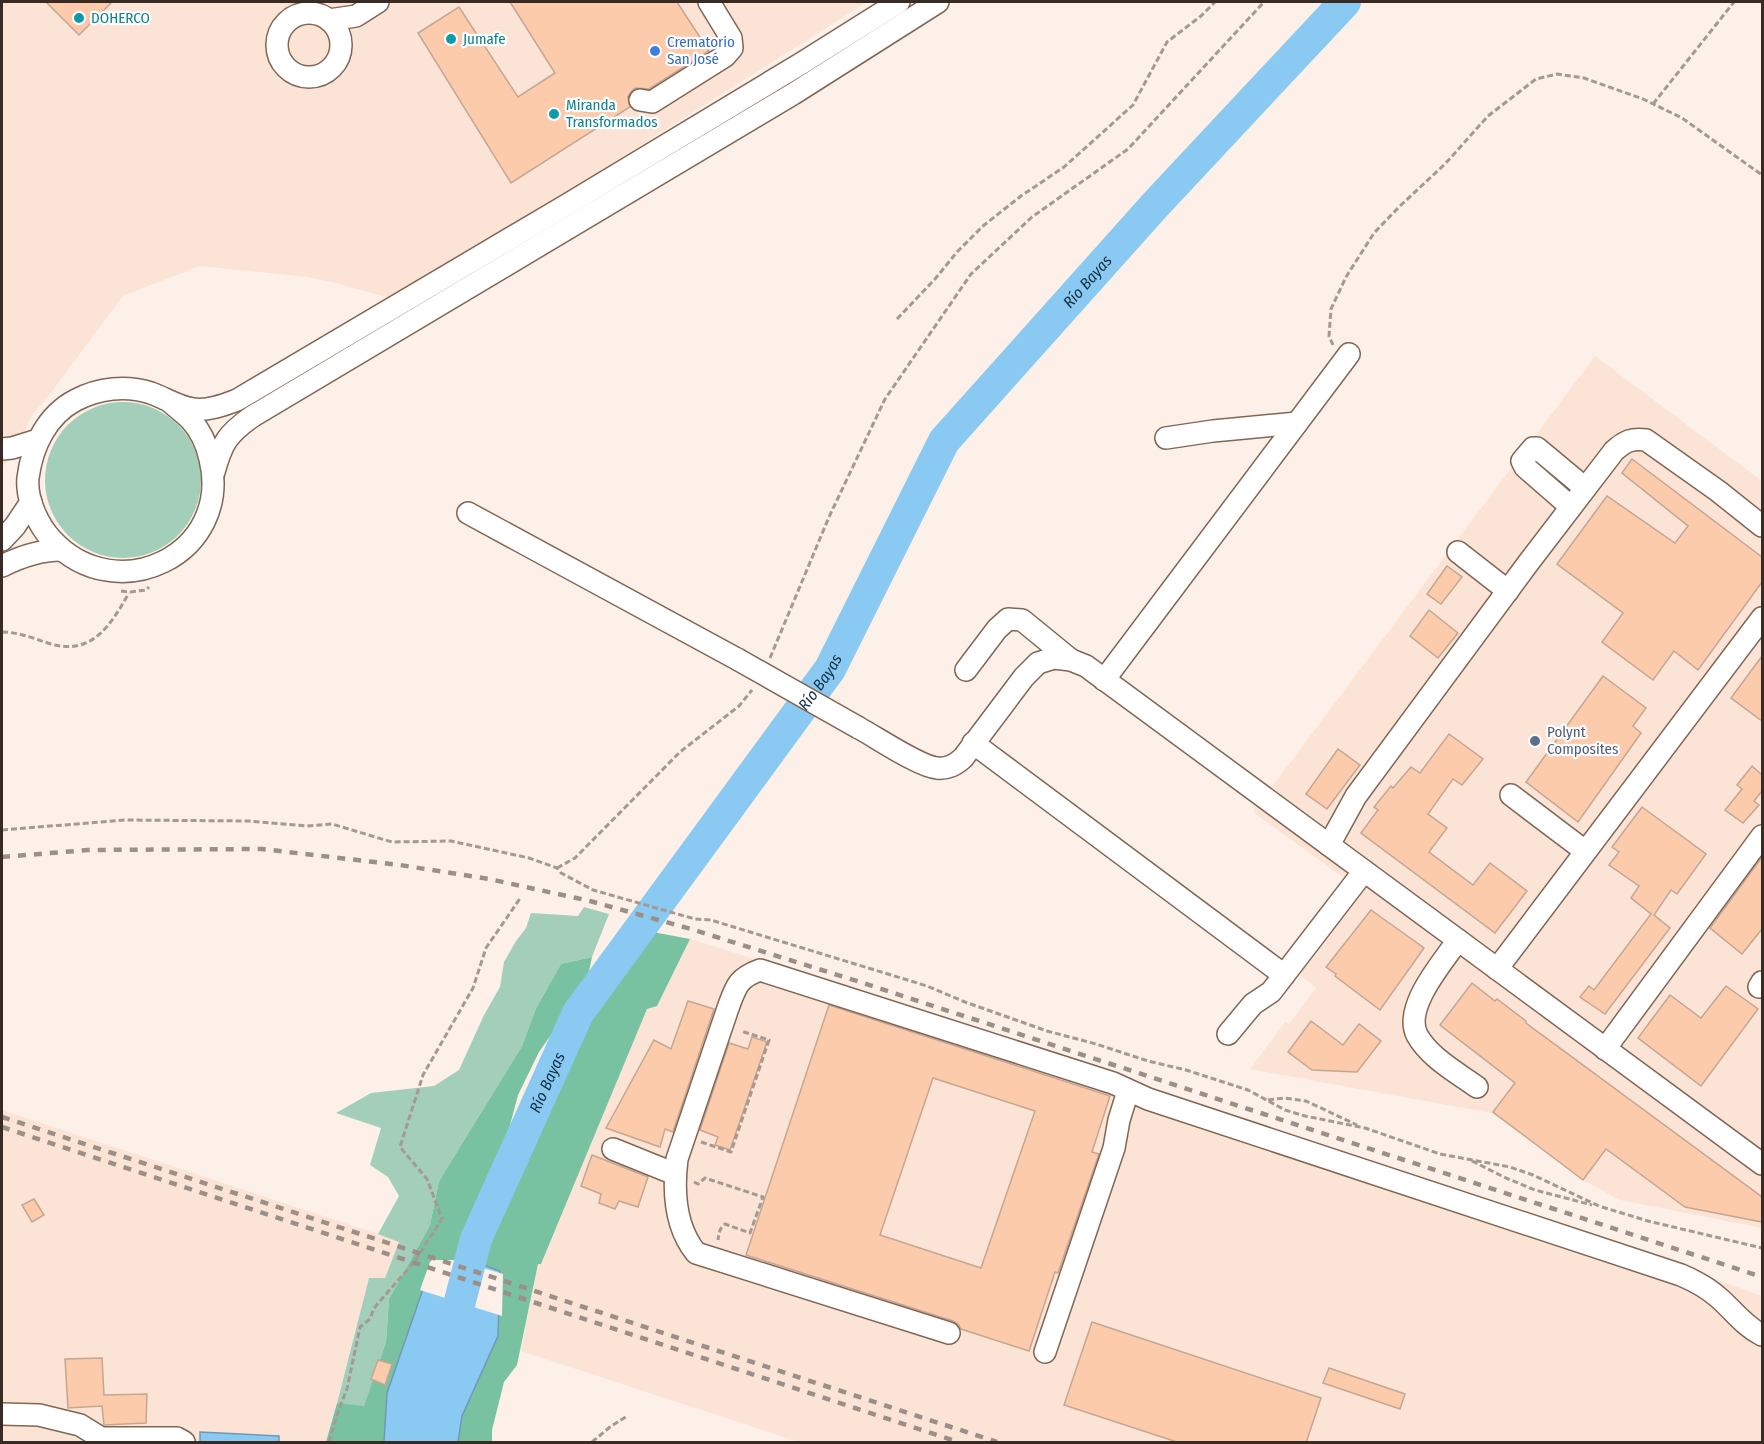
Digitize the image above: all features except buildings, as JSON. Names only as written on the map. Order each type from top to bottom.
[{"type":"street","points":[[329,20],[356,16],[378,2]]},
{"type":"street","points":[[640,100],[652,102],[725,56],[732,48],[731,38],[709,2]]},
{"type":"street","points":[[169,401],[191,420],[207,445],[213,473],[213,491],[202,525],[192,540],[179,552],[148,569],[112,572],[92,568],[75,560],[61,550],[48,536],[38,520],[28,481],[32,457],[38,440],[49,423],[62,409],[75,400],[114,388],[152,393],[193,409],[225,405],[237,400],[574,201],[899,2]]},
{"type":"street","points":[[213,473],[226,438],[238,426],[793,93],[938,2]]},
{"type":"street","points":[[308,12],[319,14],[329,20],[335,26],[341,42],[338,60],[324,74],[305,78],[295,75],[280,61],[277,39],[280,29],[287,20],[297,14],[308,12]]},
{"type":"street","points":[[341,42],[356,16]]},
{"type":"street","points":[[1104,680],[1345,359]]},
{"type":"street","points":[[1166,438],[1297,423]]},
{"type":"street","points":[[1329,845],[1356,796],[1585,488],[1623,443],[1634,438],[1646,440],[1718,491],[1762,526]]},
{"type":"street","points":[[2,449],[38,440]]},
{"type":"street","points":[[1571,507],[1525,467],[1522,461],[1533,448],[1537,448],[1585,488]]},
{"type":"street","points":[[2,455],[28,481]]},
{"type":"street","points":[[2,540],[32,502]]},
{"type":"street","points":[[468,513],[737,659],[922,764],[936,768],[952,766],[963,758],[1024,677],[1038,663],[1054,658],[1071,660],[1086,666],[1762,1164]]},
{"type":"street","points":[[2,566],[21,557],[49,550],[61,550]]},
{"type":"street","points":[[1458,552],[1508,591]]},
{"type":"street","points":[[1497,969],[1762,618]]},
{"type":"street","points":[[966,670],[997,629],[1008,619],[1022,620],[1071,660]]},
{"type":"street","points":[[973,743],[1284,975]]},
{"type":"street","points":[[1511,795],[1585,851]]},
{"type":"street","points":[[1605,1049],[1762,836]]},
{"type":"street","points":[[1228,1034],[1253,1004],[1271,992],[1364,871]]},
{"type":"street","points":[[1458,940],[1417,1002],[1413,1019],[1416,1033],[1426,1046],[1477,1087]]},
{"type":"street","points":[[683,1177],[677,1159],[735,989],[740,980],[760,969],[1113,1083],[1148,1099],[1681,1275],[1710,1290],[1743,1323],[1762,1335]]},
{"type":"street","points":[[1045,1352],[1114,1148],[1119,1120],[1128,1091]]},
{"type":"street","points":[[613,1149],[683,1177]]},
{"type":"street","points":[[683,1177],[674,1185],[680,1222],[687,1242],[696,1253],[949,1333]]},
{"type":"street","points":[[2,1414],[39,1415],[80,1425],[101,1438],[177,1438],[183,1443]]},
{"type":"path","points":[[897,319],[983,226],[1021,196],[1064,167],[1133,105],[1167,42],[1215,2]]},
{"type":"path","points":[[769,660],[829,517],[885,399],[971,274],[1032,217],[1128,149],[1264,2]]},
{"type":"path","points":[[1653,104],[1734,2]]},
{"type":"path","points":[[1345,359],[1329,336],[1331,309],[1346,276],[1374,233],[1445,164],[1488,116],[1536,79],[1557,74],[1584,78],[1643,99],[1682,118],[1762,175]]},
{"type":"path","points":[[2,632],[26,635],[54,645],[71,646],[88,643],[102,633],[113,620],[132,588],[131,572]]},
{"type":"path","points":[[557,867],[575,858],[680,752],[739,706],[755,686]]},
{"type":"path","points":[[2,830],[125,820],[249,821],[306,826],[332,824],[392,842],[451,841],[529,858],[557,867],[561,873],[593,890],[695,919],[711,920],[927,986],[1037,1028],[1248,1090],[1285,1110],[1365,1128]]},
{"type":"path","points":[[329,1443],[347,1389],[360,1327],[370,1319],[374,1308],[415,1261],[442,1220],[427,1179],[400,1148],[423,1075],[473,988],[486,948],[521,897]]},
{"type":"path","points":[[698,1142],[731,1152],[769,1040],[736,1029]]},
{"type":"path","points":[[1267,1100],[1284,1098],[1306,1101],[1365,1128],[1440,1154],[1510,1167],[1533,1175],[1601,1207]]},
{"type":"path","points":[[1470,1159],[1535,1190],[1659,1224],[1762,1248]]},
{"type":"path","points":[[683,1177],[698,1184],[705,1178],[763,1197],[750,1233],[725,1224],[721,1226],[720,1250]]},
{"type":"path","points":[[592,1443],[627,1416]]},
{"type":"shaded area","points":[[2,2],[867,2],[396,300],[307,277],[200,266],[123,296],[33,414],[12,455],[2,467]]},
{"type":"shaded area","name":"Polynt Composites","points":[[1595,356],[1762,481],[1762,1228],[1620,1200],[1586,1182],[1491,1113],[1250,1069],[1285,1022],[1289,1024],[1316,988],[1299,974],[1362,891],[1253,812]]},
{"type":"shaded area","points":[[690,939],[836,984],[845,984],[853,991],[968,1025],[977,1031],[1585,1231],[1762,1296],[1762,1442],[799,1442],[521,1351],[538,1264],[541,1264],[647,1009],[657,1006]]},
{"type":"shaded area","points":[[2,1110],[399,1241],[385,1278],[369,1279],[326,1442],[2,1442]]},
{"type":"green space","points":[[123,402],[138,403],[153,408],[178,425],[195,450],[200,465],[200,495],[195,510],[178,535],[153,552],[138,557],[123,558],[108,557],[93,552],[68,535],[51,510],[46,495],[45,480],[46,465],[51,450],[68,425],[93,408],[108,403]]},
{"type":"green space","points":[[584,907],[609,914],[592,957],[561,964],[536,1008],[522,1046],[439,1181],[430,1225],[389,1299],[386,1342],[364,1407],[337,1403],[369,1278],[385,1278],[399,1242],[378,1234],[399,1196],[388,1177],[370,1165],[381,1128],[336,1113],[371,1093],[434,1086],[459,1070],[484,1015],[500,987],[504,962],[526,928],[531,913],[578,916]]},
{"type":"green space","points":[[653,932],[690,939],[657,1006],[647,1009],[541,1264],[538,1264],[517,1365],[504,1382],[492,1430],[492,1442],[458,1442],[462,1416],[468,1402],[432,1263],[387,1393],[384,1442],[326,1442],[337,1403],[364,1406],[386,1342],[389,1299],[430,1225],[439,1181],[522,1046],[536,1008],[561,964],[592,957],[586,985],[539,1052],[518,1095],[510,1125],[527,1127],[546,1096],[592,1007]]},
{"type":"water","points":[[432,1263],[483,1265],[500,1271],[498,1336],[462,1416],[458,1442],[384,1442],[387,1393]]},
{"type":"water","points":[[200,1432],[279,1436],[279,1442],[200,1442]]},
{"type":"pier","points":[[432,1260],[457,1260],[503,1274],[502,1316],[420,1290]]},
{"type":"waterway","name":"Río Bayas","points":[[459,1305],[476,1239],[578,1013],[830,669],[944,441],[1156,204],[1345,2]]},
{"type":"railway","points":[[2,857],[88,850],[262,849],[400,865],[489,879],[590,901],[691,929],[860,982],[1762,1277]]},
{"type":"railway","points":[[2,1117],[997,1442]]},
{"type":"railway","points":[[2,1127],[958,1442]]},
{"type":"place","name":"DOHERCO","points":[[79,18]]},
{"type":"place","name":"Jumafe","points":[[451,39]]},
{"type":"place","name":"Crematorio San José","points":[[655,51]]},
{"type":"place","name":"Miranda Transformados","points":[[554,114]]},
{"type":"place","name":"Polynt Composites","points":[[1535,741]]}]
